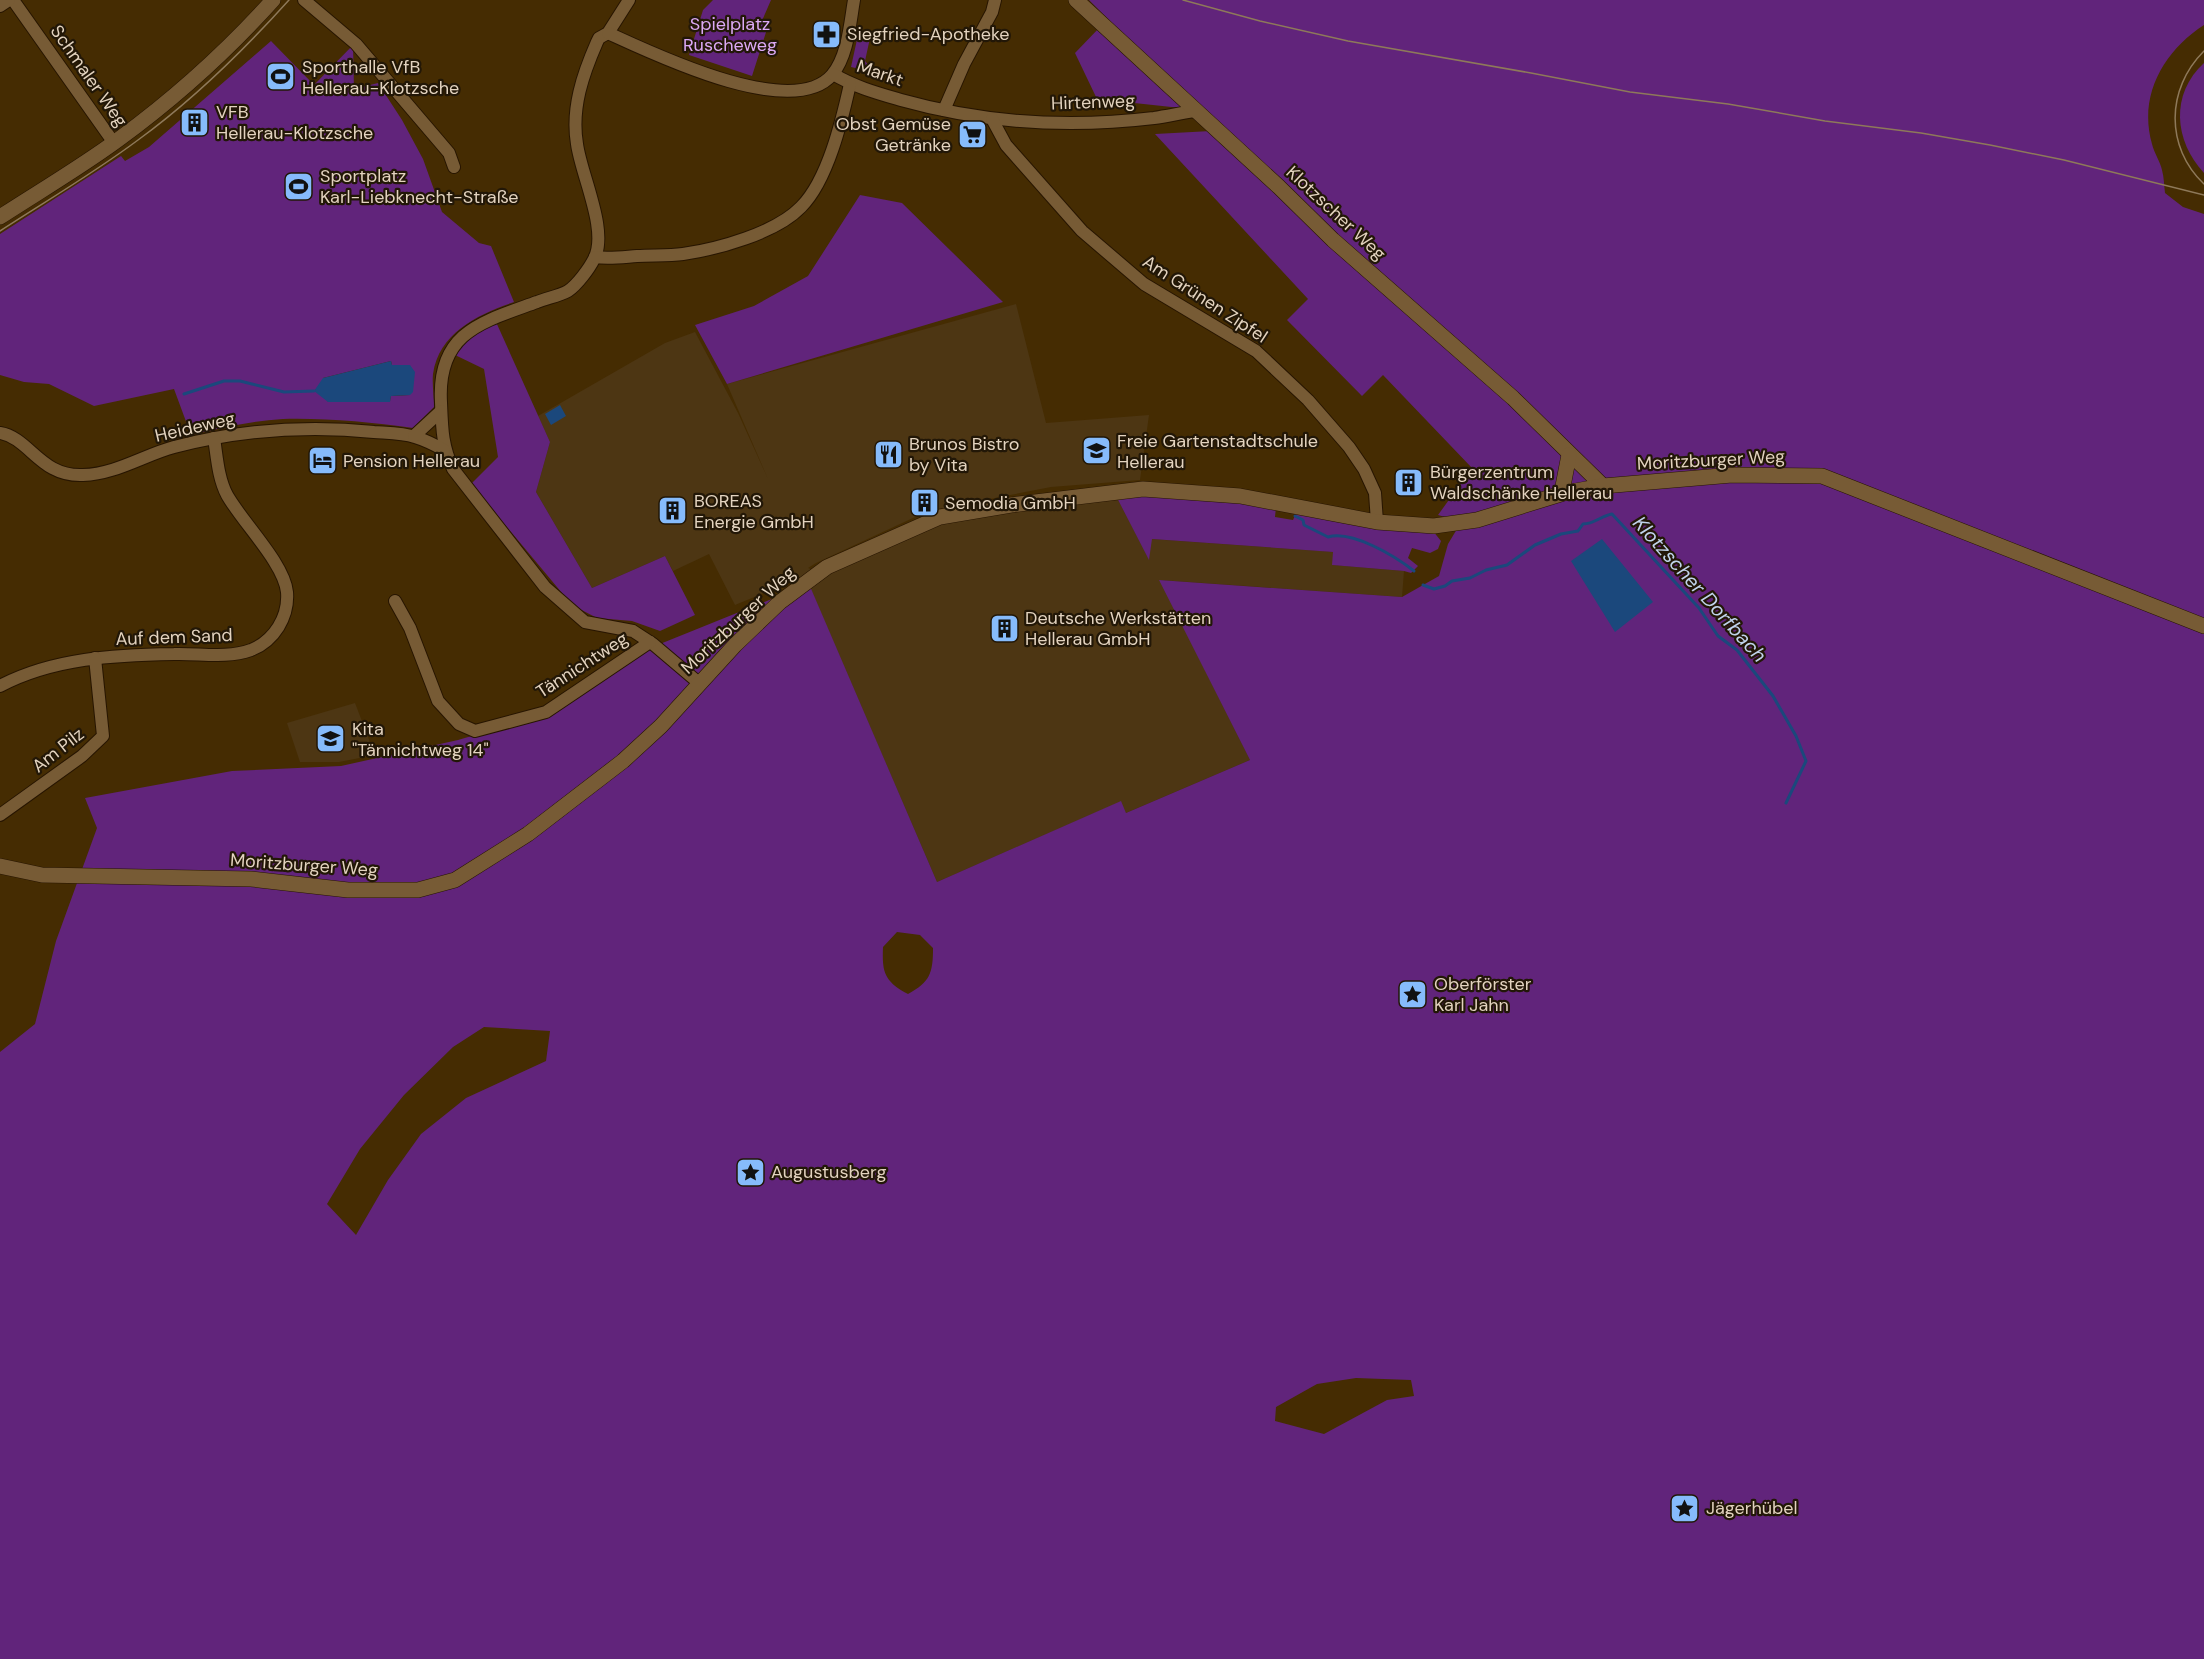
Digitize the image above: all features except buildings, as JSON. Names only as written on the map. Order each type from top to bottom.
[{"type":"street","points":[[0,6],[9,0]]},
{"type":"street","name":"Schmaler Weg","points":[[13,0],[114,143]]},
{"type":"street","points":[[0,217],[114,143],[236,40],[273,0]]},
{"type":"street","points":[[303,0],[356,44],[450,153],[454,167]]},
{"type":"street","points":[[629,0],[604,35],[584,73],[577,104],[577,144],[599,230],[595,257],[568,291],[493,318],[466,332],[450,352],[440,377],[444,450],[453,469],[545,587],[585,622],[633,631],[650,642],[699,683]]},
{"type":"street","name":"Markt","points":[[854,0],[843,54],[833,74],[850,84],[920,105],[992,119]]},
{"type":"street","points":[[944,110],[964,64],[992,12],[995,0]]},
{"type":"street","name":"Klotzscher Weg","points":[[1076,0],[1279,187],[1333,240],[1513,398],[1603,486]]},
{"type":"street","points":[[604,35],[681,65],[753,88],[806,90],[819,86],[833,74]]},
{"type":"street","points":[[595,257],[682,254],[719,247],[785,220],[808,199],[826,166],[850,84]]},
{"type":"street","name":"Hirtenweg","points":[[992,119],[1037,122],[1112,121],[1155,118],[1195,111]]},
{"type":"street","name":"Am Grünen Zipfel","points":[[992,119],[1006,145],[1082,231],[1144,284],[1256,351],[1308,400],[1349,447],[1364,469],[1375,493],[1377,522]]},
{"type":"street","points":[[414,436],[441,411]]},
{"type":"street","name":"Heideweg","points":[[0,433],[17,441],[43,463],[60,472],[82,476],[113,470],[172,447],[259,431],[339,429],[414,436],[444,450]]},
{"type":"street","name":"Auf dem Sand","points":[[0,686],[32,671],[95,658],[233,654],[252,650],[267,641],[282,622],[287,606],[287,591],[280,572],[227,494],[217,466],[214,438]]},
{"type":"street","points":[[1564,493],[1563,486],[1569,455]]},
{"type":"street","name":"Moritzburger Weg","points":[[0,866],[42,874],[251,879],[348,890],[418,890],[455,880],[528,834],[623,761],[661,726],[735,645],[780,602],[819,572],[887,539],[940,517],[1143,489],[1240,496],[1377,522],[1434,526],[1478,520],[1564,493],[1603,486],[1732,475],[1822,476],[2204,626]]},
{"type":"street","name":"Tännichtweg","points":[[395,601],[410,628],[438,701],[459,724],[475,731],[546,712],[650,642]]},
{"type":"street","name":"Am Pilz","points":[[0,815],[82,756],[103,736],[95,658]]},
{"type":"shaded area","points":[[1016,304],[1046,423],[1149,415],[1140,480],[1051,487],[928,511],[808,568],[825,575],[940,522],[1116,496],[1149,559],[1151,539],[1334,552],[1333,565],[1404,571],[1402,597],[1160,580],[1250,760],[1126,813],[1120,802],[937,882],[805,576],[735,605],[709,554],[673,571],[665,556],[592,588],[536,492],[550,442],[538,416],[665,343],[695,332],[738,413],[768,479],[727,384]]},
{"type":"shaded area","name":"Kita \"Tännichtweg 14\"","points":[[355,703],[375,755],[339,762],[300,762],[287,723]]},
{"type":"green space","name":"Spielplatz Ruscheweg","points":[[713,0],[771,0],[761,23],[768,26],[752,76],[689,55],[703,10]]},
{"type":"green space","points":[[1089,0],[2204,0],[2204,25],[2177,48],[2166,61],[2158,76],[2149,108],[2149,126],[2153,147],[2163,173],[2165,193],[2183,207],[2204,214],[2204,1659],[0,1659],[0,1052],[35,1024],[56,941],[97,828],[85,798],[232,771],[341,766],[458,740],[547,714],[650,648],[809,584],[937,882],[1121,801],[1126,813],[1250,760],[1159,580],[1402,597],[1439,576],[1448,544],[1457,529],[1456,520],[1438,515],[1472,468],[1383,375],[1362,396],[1287,320],[1308,299],[1155,134],[1211,131],[1142,53]],"holes":[[[897,932],[920,935],[933,948],[929,976],[926,981],[908,994],[889,980],[884,969],[883,947]],[[484,1027],[550,1031],[546,1061],[466,1098],[421,1134],[388,1180],[356,1235],[327,1204],[360,1149],[404,1095],[453,1047]],[[1356,1378],[1411,1380],[1414,1396],[1387,1400],[1324,1434],[1275,1421],[1276,1407],[1317,1384]]]},
{"type":"green space","points":[[1101,26],[1190,109],[1097,99],[1075,53]]},
{"type":"green space","points":[[858,35],[870,38],[865,61],[869,66],[864,70],[851,67]]},
{"type":"green space","points":[[271,41],[314,85],[353,45],[354,89],[378,83],[402,120],[423,159],[442,212],[479,243],[491,246],[514,302],[475,319],[452,336],[443,347],[433,374],[434,407],[413,428],[348,421],[283,419],[225,427],[191,435],[174,389],[94,406],[49,384],[24,382],[0,375],[0,234],[121,156],[125,161],[149,147]],"holes":[[[391,361],[392,365],[410,365],[410,395],[391,396],[390,401],[328,402],[323,378]]]},
{"type":"green space","points":[[2204,63],[2204,173],[2187,147],[2180,118],[2185,89],[2193,75]]},
{"type":"green space","points":[[860,195],[902,203],[1003,302],[727,384],[695,325],[754,306],[808,276]]},
{"type":"green space","points":[[496,322],[550,442],[536,492],[592,588],[665,556],[695,615],[660,631],[632,621],[597,618],[572,605],[471,484],[498,457],[484,369],[455,355],[468,336]]},
{"type":"green space","points":[[1145,493],[1276,507],[1275,517],[1293,520],[1297,511],[1433,531],[1441,541],[1438,549],[1430,553],[1412,548],[1408,558],[1418,566],[1411,573],[1332,565],[1333,552],[1152,539],[1149,560],[1116,496]]},
{"type":"water","points":[[391,361],[392,365],[410,365],[415,372],[413,392],[410,395],[391,396],[390,402],[328,402],[314,391],[323,378]]},
{"type":"water","points":[[560,405],[566,416],[551,425],[545,414]]},
{"type":"water","points":[[1602,539],[1653,602],[1615,632],[1571,561]]},
{"type":"waterway","points":[[184,394],[224,381],[240,381],[284,392],[314,391]]},
{"type":"waterway","name":"Klotzscher Dorfbach","points":[[1423,585],[1434,589],[1452,581],[1470,578],[1486,570],[1507,565],[1535,545],[1561,534],[1578,531],[1583,524],[1612,514],[1699,608],[1718,636],[1737,650],[1773,696],[1796,736],[1806,761],[1786,803]]},
{"type":"waterway","name":"Klotzscher Dorfbach","points":[[1295,516],[1303,520],[1304,525],[1328,537],[1349,537],[1373,546],[1414,571]]},
{"type":"tram line","points":[[0,231],[104,164],[158,125],[217,74],[289,0]]},
{"type":"tram line","points":[[1183,0],[1260,21],[1348,41],[1630,92],[1728,104],[1990,145],[2064,160],[2204,195]]},
{"type":"tram line","points":[[2204,51],[2191,66],[2182,83],[2175,118],[2182,153],[2191,169],[2204,184]]},
{"type":"place","name":"Siegfried-Apotheke","points":[[826,34]]},
{"type":"place","name":"Sporthalle VfB Hellerau-Klotzsche","points":[[281,77]]},
{"type":"place","name":"VFB Hellerau-Klotzsche","points":[[195,122]]},
{"type":"place","name":"Obst Gemüse Getränke","points":[[972,134]]},
{"type":"place","name":"Sportplatz Karl-Liebknecht-Straße","points":[[299,186]]},
{"type":"place","name":"Freie Gartenstadtschule Hellerau","points":[[1096,451]]},
{"type":"place","name":"Brunos Bistro by Vita","points":[[888,454]]},
{"type":"place","name":"Pension Hellerau","points":[[322,461]]},
{"type":"place","name":"Bürgerzentrum Waldschänke Hellerau","points":[[1409,482]]},
{"type":"place","name":"Semodia GmbH","points":[[924,503]]},
{"type":"place","name":"BOREAS Energie GmbH","points":[[673,511]]},
{"type":"place","name":"Deutsche Werkstätten Hellerau GmbH","points":[[1004,628]]},
{"type":"place","name":"Kita \"Tännichtweg 14\"","points":[[331,739]]},
{"type":"place","name":"Oberförster Karl Jahn","points":[[1413,994]]},
{"type":"place","name":"Augustusberg","points":[[750,1172]]},
{"type":"place","name":"Jägerhübel","points":[[1685,1508]]}]
